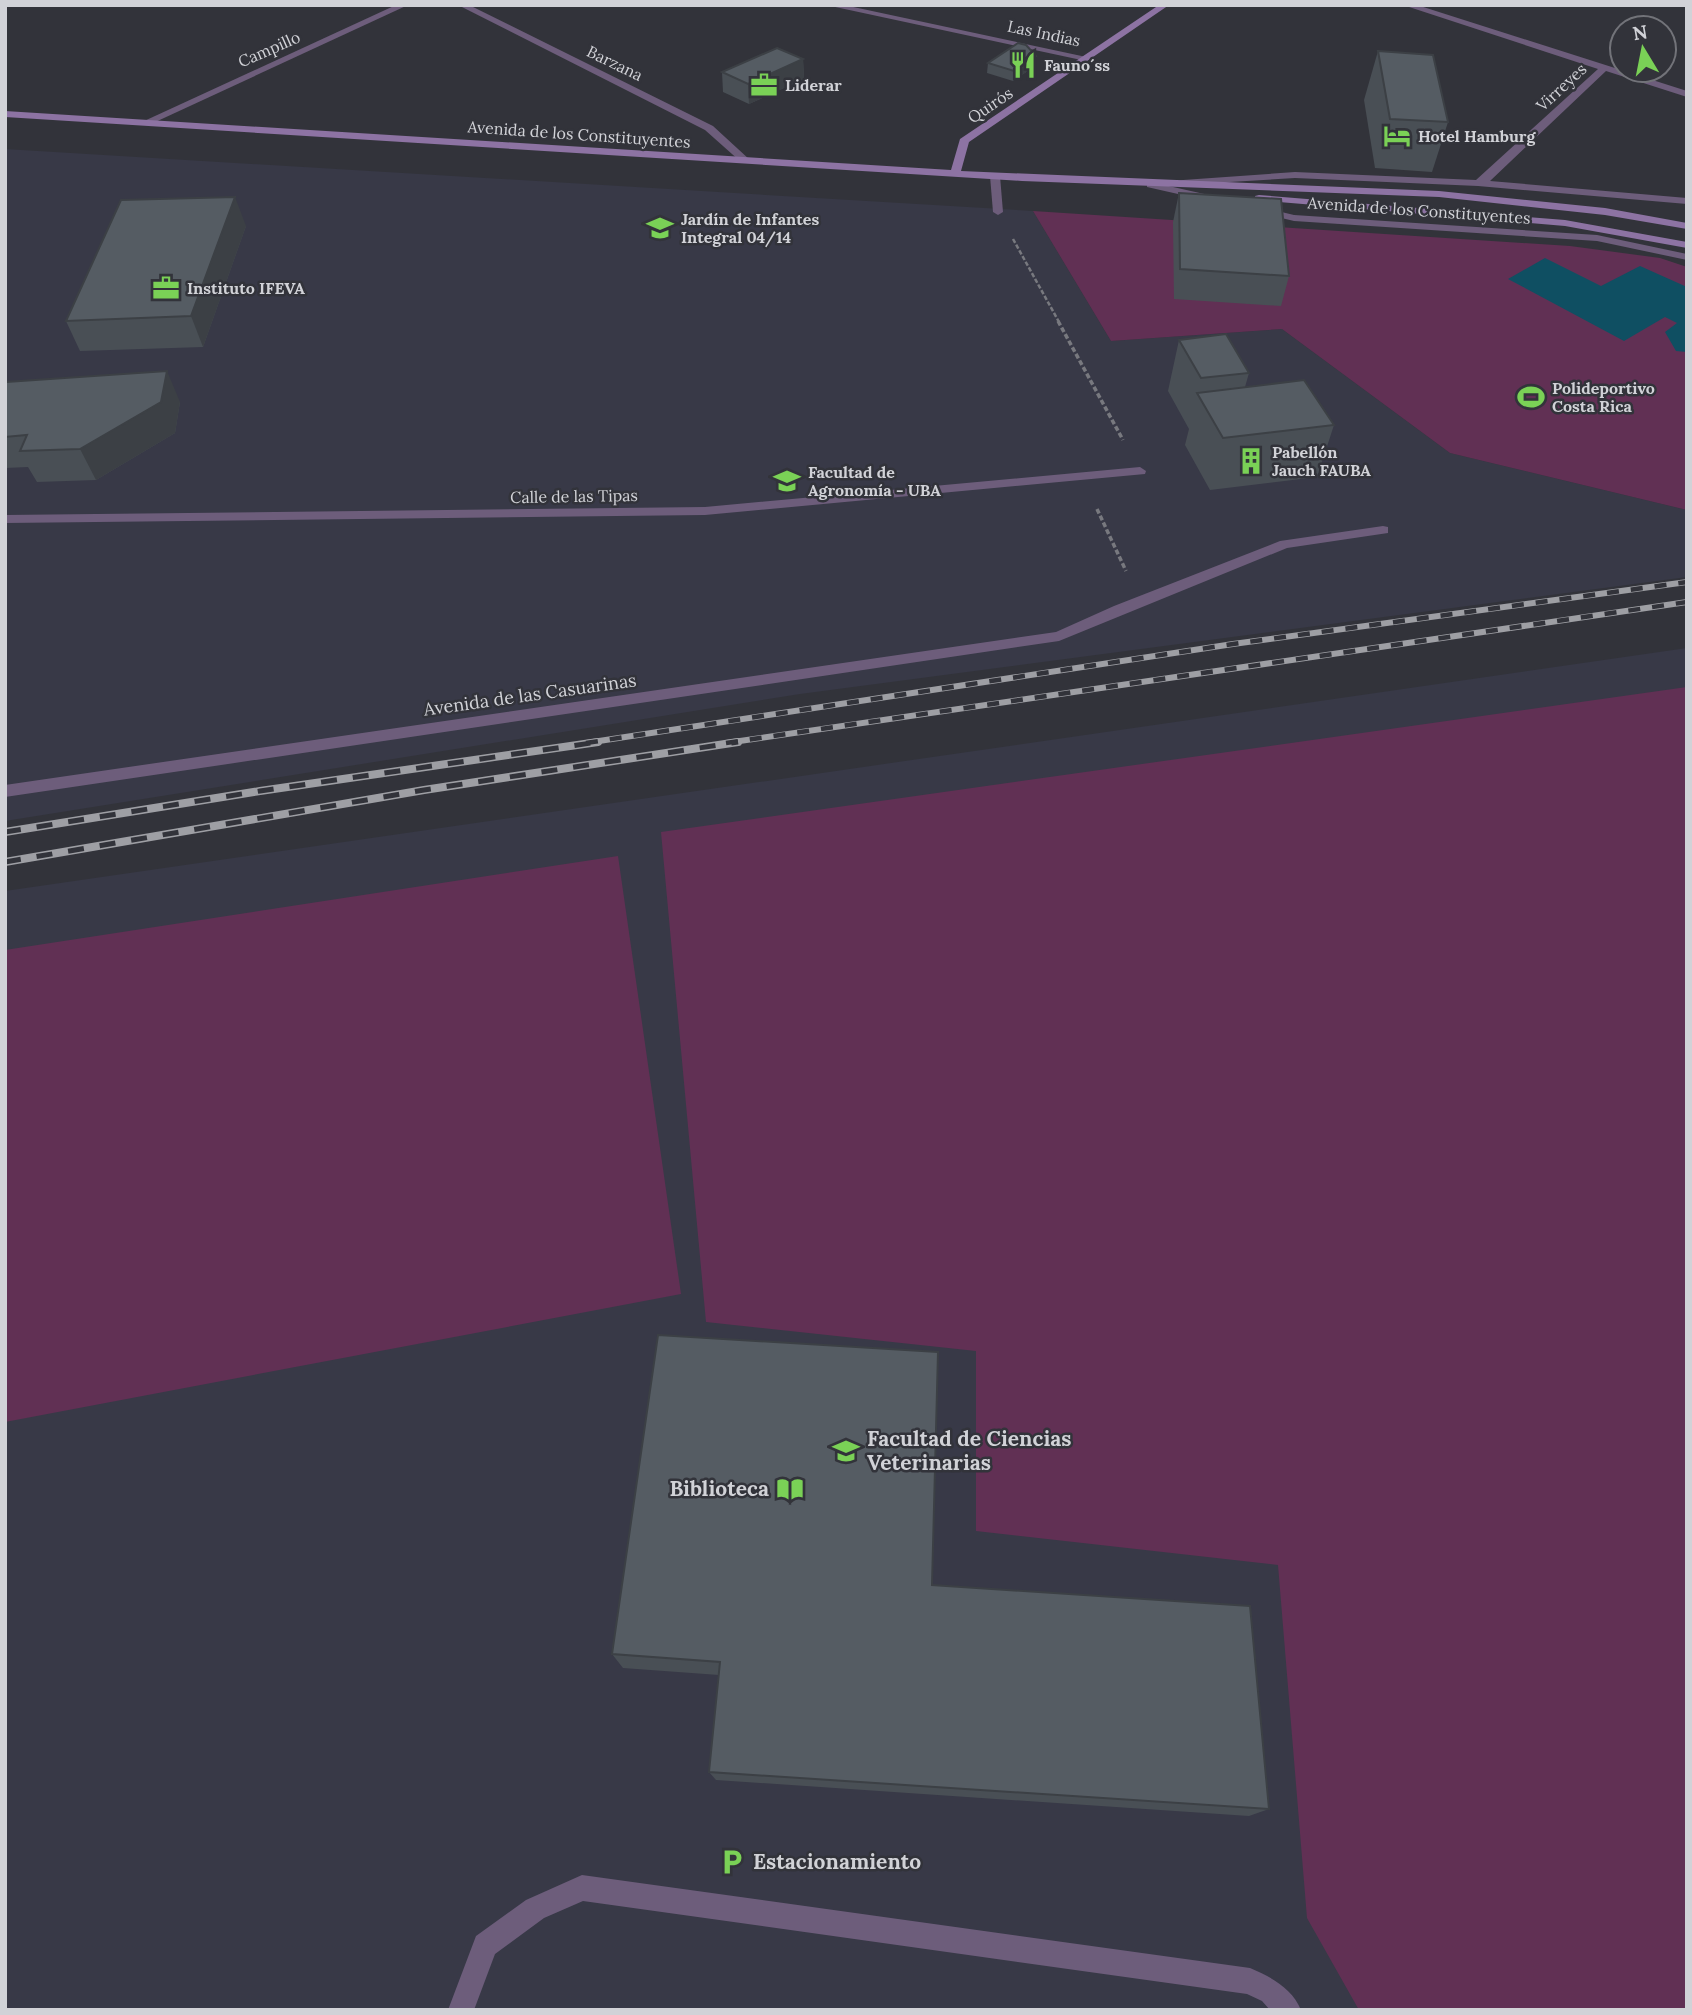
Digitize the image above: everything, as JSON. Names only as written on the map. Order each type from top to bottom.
[{"type":"main road","name":"Quirós","points":[[955,174],[964,141],[1165,5]]},
{"type":"main road","name":"Avenida de los Constituyentes","points":[[5,114],[1151,185],[1300,186],[1540,202],[1621,212],[1687,226]]},
{"type":"main road","name":"Avenida de los Constituyentes","points":[[1151,185],[1293,202],[1565,223],[1687,245]]},
{"type":"street","name":"Campillo","points":[[147,122],[404,5]]},
{"type":"street","name":"Barzana","points":[[462,5],[709,128],[745,160]]},
{"type":"street","name":"Las Indias","points":[[831,5],[1086,58]]},
{"type":"street","points":[[1407,5],[1687,94]]},
{"type":"street","name":"Virreyes","points":[[1478,184],[1486,180],[1604,68]]},
{"type":"street","name":"Avenida de los Constituyentes","points":[[1151,185],[1295,175],[1478,184],[1687,201]]},
{"type":"street","points":[[995,176],[998,212]]},
{"type":"street","name":"Avenida de los Constituyentes","points":[[1151,185],[1216,200]]},
{"type":"street","name":"Avenida de los Constituyentes","points":[[1242,206],[1294,218],[1597,238],[1687,257]]},
{"type":"street","name":"Calle de las Tipas","points":[[5,520],[705,511],[1140,471]]},
{"type":"street","name":"Avenida de las Casuarinas","points":[[5,791],[1059,636],[1118,609],[1285,544],[1383,530]]},
{"type":"street","points":[[461,2010],[485,1945],[535,1909],[582,1888],[1250,1981],[1271,1992],[1288,2010]]},
{"type":"path","points":[[998,212],[1140,471]]},
{"type":"path","points":[[1082,478],[1129,576],[1130,592],[1118,609]]},
{"type":"shaded area","name":"Facultad de Agronomía - UBA","points":[[5,149],[1033,211],[1111,341],[1282,329],[1450,453],[1687,510],[1687,577],[800,694],[5,821]]},
{"type":"shaded area","name":"Polideportivo Costa Rica","points":[[1033,211],[1570,246],[1660,258],[1687,267],[1687,510],[1450,453],[1282,329],[1111,341]]},
{"type":"shaded area","name":"Facultad de Ciencias Veterinarias","points":[[1687,648],[1687,2010],[5,2010],[5,891]]},
{"type":"shaded area","points":[[1687,687],[1687,2010],[1359,2010],[1307,1918],[1278,1565],[976,1531],[976,1351],[706,1322],[661,832]]},
{"type":"shaded area","points":[[618,856],[681,1294],[5,1422],[5,950]]},
{"type":"water","points":[[1545,258],[1601,286],[1640,266],[1687,287],[1687,352],[1676,351],[1665,332],[1677,323],[1665,317],[1624,341],[1508,279]]},
{"type":"building","points":[[1018,43],[1026,45],[1036,56],[1014,71],[988,63]]},
{"type":"building","points":[[777,48],[803,59],[748,84],[722,72]]},
{"type":"building","points":[[1378,51],[1433,55],[1448,122],[1390,119]]},
{"type":"building","points":[[1179,193],[1281,199],[1289,276],[1180,269]]},
{"type":"building","points":[[235,197],[191,316],[66,321],[121,200]]},
{"type":"building","points":[[1226,334],[1249,373],[1201,378],[1179,340]]},
{"type":"building","points":[[167,371],[161,402],[80,449],[20,451],[27,435],[5,437],[6,382]]},
{"type":"building","points":[[1304,380],[1334,425],[1223,438],[1197,393]]},
{"type":"building","name":"Biblioteca","points":[[658,1335],[938,1352],[932,1585],[1250,1606],[1269,1809],[709,1772],[720,1662],[612,1654]]},
{"type":"railway","points":[[586,743],[1233,644],[1687,582]]},
{"type":"railway","points":[[726,743],[1687,602]]},
{"type":"railway","points":[[5,832],[260,791],[598,742]]},
{"type":"railway","points":[[5,862],[424,790],[738,742]]},
{"type":"place","name":"Fauno´ss","points":[[1023,65]]},
{"type":"place","name":"Liderar","points":[[764,85]]},
{"type":"place","name":"Hotel Hamburg","points":[[1397,136]]},
{"type":"place","name":"Jardín de Infantes Integral 04/14","points":[[660,228]]},
{"type":"place","name":"Instituto IFEVA","points":[[166,288]]},
{"type":"place","name":"Polideportivo Costa Rica","points":[[1531,397]]},
{"type":"place","name":"Pabellón Jauch FAUBA","points":[[1251,461]]},
{"type":"place","name":"Facultad de Agronomía - UBA","points":[[787,481]]},
{"type":"place","name":"Facultad de Ciencias Veterinarias","points":[[846,1451]]},
{"type":"place","name":"Biblioteca","points":[[790,1489]]},
{"type":"place","name":"Estacionamiento","points":[[732,1862]]}]
